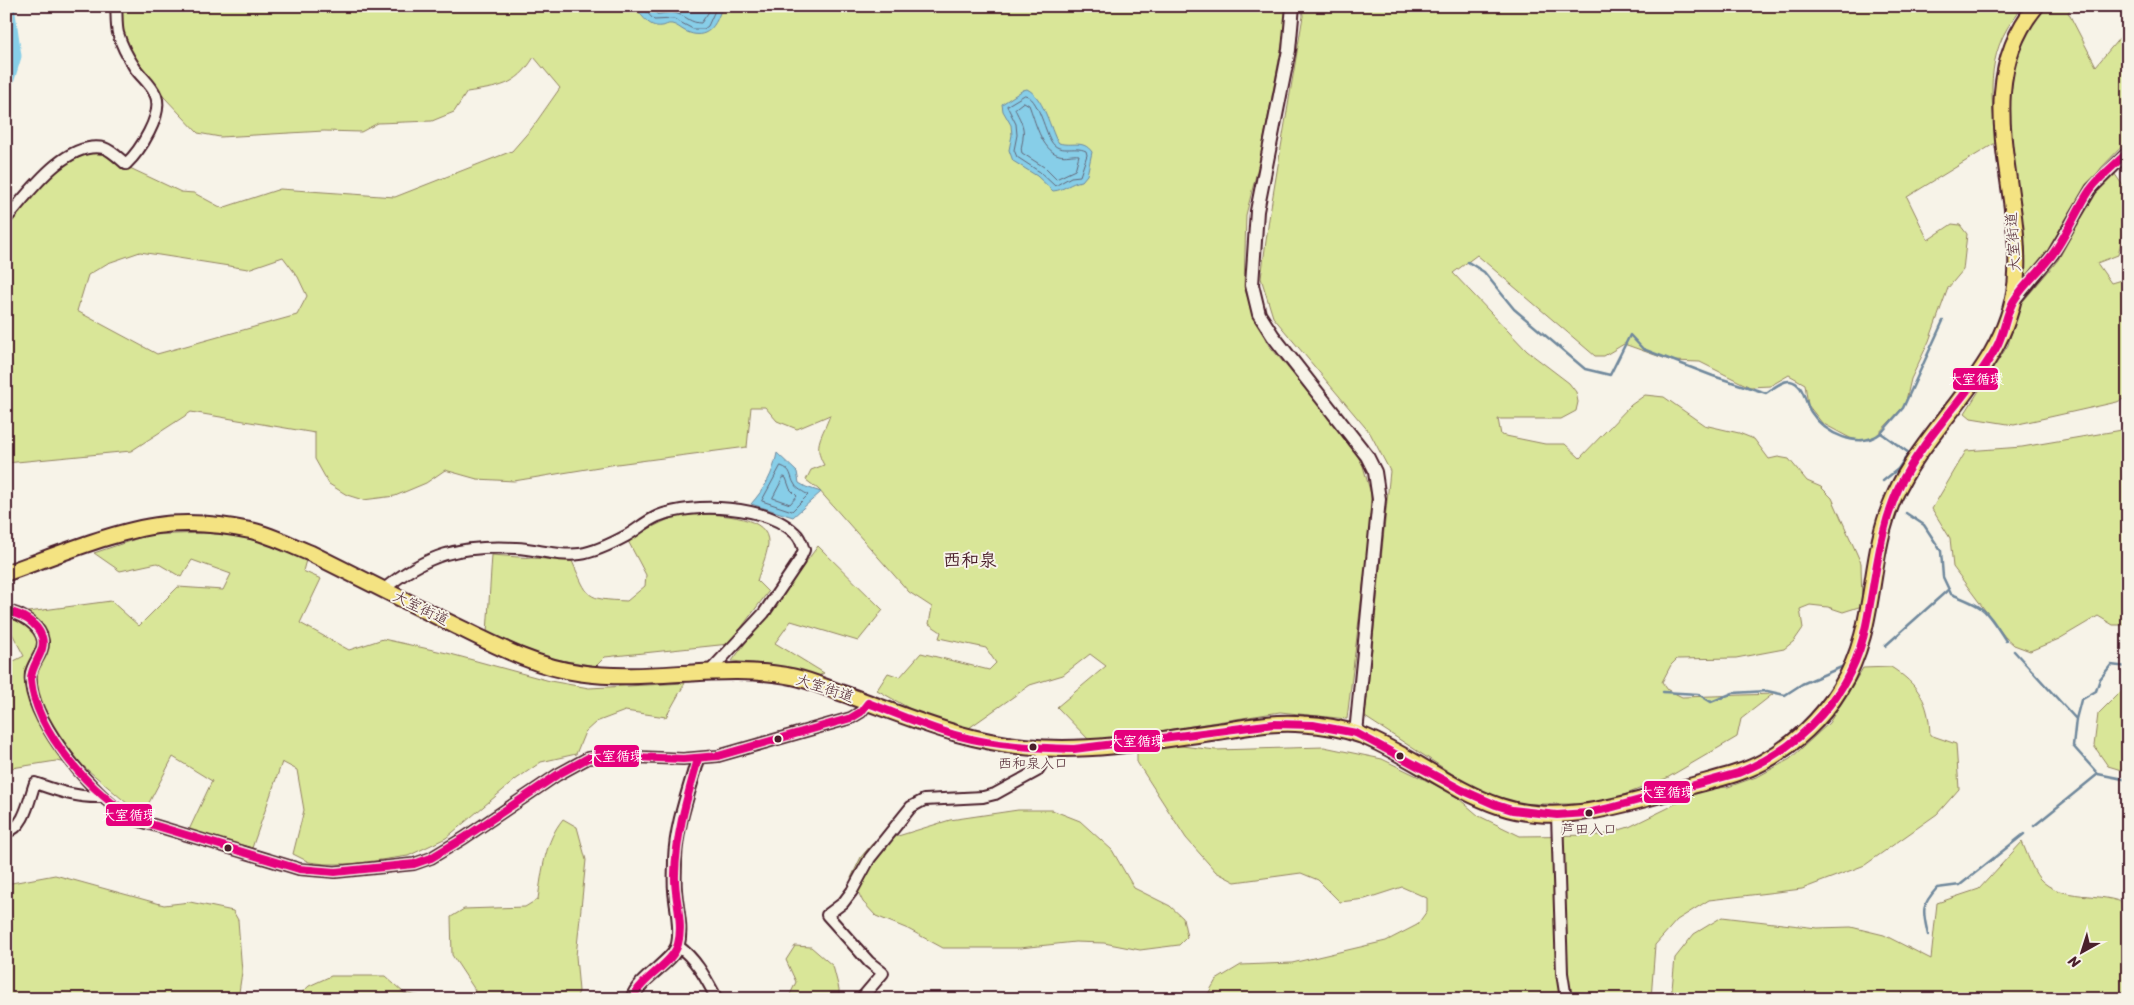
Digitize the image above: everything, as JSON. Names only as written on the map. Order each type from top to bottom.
[{"type":"main road","name":"大室街道","points":[[6,573],[138,530],[169,524],[219,525],[270,537],[310,554],[514,654],[559,669],[578,673],[628,676],[711,670],[754,671],[798,678],[958,736],[994,743],[1074,749],[1274,724],[1305,724],[1356,733],[1462,790],[1496,805],[1512,810],[1557,815],[1587,813],[1610,808],[1738,773],[1758,765],[1783,750],[1810,727],[1825,711],[1855,664],[1866,627],[1884,524],[1894,498],[1913,462],[1996,348],[2005,328],[2016,284],[2016,247],[2002,128],[2002,87],[2011,48],[2019,28],[2036,6]]},
{"type":"street","points":[[6,219],[38,182],[69,155],[84,149],[104,148],[126,164],[149,132],[157,108],[155,93],[135,68],[118,34],[116,6]]},
{"type":"street","points":[[1293,6],[1289,50],[1257,211],[1252,285],[1259,314],[1273,336],[1288,358],[1359,444],[1374,472],[1379,499],[1356,733]]},
{"type":"street","points":[[2012,304],[2053,254],[2091,189],[2128,152]]},
{"type":"street","points":[[383,590],[401,575],[442,554],[474,549],[517,548],[562,555],[582,554],[626,536],[655,518],[682,510],[702,508],[729,510],[773,520],[786,526],[797,535],[804,550],[799,561],[764,613],[711,670]]},
{"type":"street","points":[[6,611],[15,612],[26,618],[38,630],[43,641],[40,656],[31,672],[34,696],[56,741],[67,758],[102,797],[122,813],[138,820],[299,869],[335,872],[414,864],[431,858],[557,775],[588,758],[611,756],[698,758],[718,756],[851,718],[861,712],[868,703]]},
{"type":"street","points":[[861,999],[883,973],[869,962],[827,915],[843,903],[852,891],[870,858],[911,807],[924,800],[983,797],[995,794],[1037,770],[1041,765],[1043,748]]},
{"type":"street","points":[[632,999],[650,973],[670,957],[678,946],[679,936],[674,888],[675,856],[680,825],[698,758]]},
{"type":"street","points":[[6,832],[15,829],[20,822],[34,783],[68,795],[84,798],[102,797]]},
{"type":"street","points":[[1557,815],[1562,973],[1566,999]]},
{"type":"street","points":[[678,946],[688,953],[699,966],[717,999]]},
{"type":"green space","points":[[119,6],[1286,6],[1284,34],[1260,159],[1246,215],[1244,287],[1254,316],[1268,344],[1351,444],[1363,466],[1371,494],[1370,528],[1347,719],[1280,712],[1091,742],[1057,707],[1106,666],[1090,654],[1063,675],[1030,685],[966,730],[921,715],[877,690],[888,673],[900,677],[921,653],[989,670],[996,663],[986,648],[939,638],[941,632],[929,624],[932,607],[909,592],[818,489],[806,480],[811,470],[824,465],[819,445],[830,415],[797,429],[777,421],[765,407],[751,407],[747,447],[617,464],[514,481],[477,479],[445,470],[426,483],[395,496],[363,500],[347,495],[329,484],[315,459],[315,433],[191,412],[131,451],[6,463],[6,226],[38,188],[70,159],[84,153],[106,154],[132,169],[181,192],[194,193],[222,208],[280,189],[395,197],[512,151],[532,128],[560,88],[534,57],[527,67],[513,80],[497,87],[467,92],[454,112],[432,121],[378,123],[361,132],[324,131],[220,137],[198,133],[164,97],[137,66],[121,31]],"holes":[[[140,252],[248,269],[283,257],[298,277],[307,296],[297,315],[157,354],[77,311],[88,275],[108,263]]]},
{"type":"green space","points":[[1302,6],[2024,6],[2012,21],[2003,37],[1993,70],[1992,105],[1997,142],[1907,197],[1928,240],[1952,224],[1960,225],[1967,234],[1963,270],[1948,288],[1929,341],[1911,379],[1905,405],[1876,436],[1862,441],[1850,438],[1822,423],[1808,405],[1805,384],[1789,375],[1770,386],[1750,387],[1700,362],[1672,361],[1624,344],[1604,356],[1595,356],[1477,255],[1453,273],[1527,351],[1569,383],[1576,392],[1578,402],[1576,411],[1561,419],[1498,419],[1501,435],[1545,444],[1565,444],[1580,458],[1631,405],[1645,395],[1664,397],[1704,425],[1739,433],[1754,439],[1769,459],[1778,457],[1789,459],[1807,481],[1821,487],[1832,498],[1861,563],[1862,606],[1843,612],[1828,607],[1810,605],[1800,609],[1803,628],[1794,641],[1784,649],[1736,658],[1677,659],[1671,665],[1662,682],[1668,690],[1682,697],[1773,694],[1741,719],[1737,737],[1667,778],[1601,804],[1521,804],[1477,790],[1365,717],[1390,471],[1370,433],[1273,317],[1261,278],[1303,16]]},
{"type":"green space","points":[[2047,6],[2073,6],[2068,12],[2096,66],[2121,36],[2128,37],[2128,140],[2101,168],[2055,241],[2028,278],[2022,272],[2011,148],[2010,89],[2019,49],[2030,23]]},
{"type":"green space","points":[[2114,173],[2124,187],[2122,198],[2128,202],[2128,210],[2118,255],[2097,263],[2111,283],[2128,278],[2128,397],[2117,402],[2014,425],[1971,418],[1965,413],[2008,345],[2019,306],[2058,260],[2095,192]]},
{"type":"green space","points":[[2128,429],[2128,625],[2113,625],[2098,616],[2059,639],[2030,651],[2014,645],[2005,637],[1953,567],[1950,538],[1932,509],[1966,451],[2022,447]]},
{"type":"green space","points":[[701,513],[731,516],[753,522],[761,527],[766,534],[768,544],[757,581],[768,592],[729,644],[605,657],[596,666],[548,658],[487,633],[492,555],[572,561],[582,583],[590,594],[603,599],[627,601],[645,586],[646,575],[627,539],[669,519]]},
{"type":"green space","points":[[204,533],[248,537],[306,560],[303,571],[321,579],[300,623],[349,650],[383,639],[447,653],[550,681],[589,688],[685,683],[666,717],[625,711],[596,722],[585,732],[576,754],[541,762],[515,780],[446,838],[408,856],[353,864],[309,862],[293,854],[304,810],[297,770],[282,762],[252,848],[189,830],[212,781],[173,757],[142,816],[82,765],[56,761],[12,768],[6,772],[6,665],[24,656],[6,622],[28,612],[111,601],[139,626],[178,587],[223,590],[231,574],[192,560],[181,577],[157,563],[120,571],[94,553],[148,535]]},
{"type":"green space","points":[[818,546],[883,610],[858,641],[791,621],[775,643],[824,673],[817,677],[773,665],[732,661]]},
{"type":"green space","points":[[1891,667],[1909,681],[1921,695],[1925,704],[1930,735],[1956,744],[1959,789],[1937,814],[1865,865],[1802,889],[1709,900],[1677,920],[1655,945],[1651,999],[1205,999],[1216,980],[1241,965],[1292,963],[1386,941],[1417,925],[1427,911],[1427,898],[1402,887],[1365,899],[1340,902],[1318,880],[1301,873],[1235,882],[1216,872],[1186,838],[1137,762],[1137,741],[1216,750],[1324,747],[1382,759],[1452,793],[1479,816],[1520,836],[1603,835],[1629,827],[1668,808],[1698,790],[1728,787],[1759,776],[1790,759],[1829,723],[1863,668]]},
{"type":"green space","points":[[2128,684],[2128,772],[2108,766],[2094,746],[2098,714]]},
{"type":"green space","points":[[1018,810],[1052,810],[1080,821],[1112,850],[1134,888],[1170,906],[1183,918],[1187,937],[1179,945],[1140,950],[1104,943],[1075,942],[1020,948],[943,948],[908,929],[876,916],[863,902],[851,878],[861,857],[872,844],[950,820]]},
{"type":"green space","points":[[563,819],[577,827],[586,860],[576,956],[579,991],[576,999],[470,999],[475,990],[452,955],[451,917],[464,909],[525,907],[538,899],[548,847]]},
{"type":"green space","points":[[2022,842],[2036,874],[2048,886],[2070,894],[2106,898],[2128,905],[2128,999],[1671,999],[1675,958],[1694,934],[1722,917],[1817,928],[1851,927],[1884,935],[1931,959],[1937,903],[1979,889]]},
{"type":"green space","points":[[55,875],[164,905],[190,902],[233,911],[238,920],[242,972],[238,999],[6,999],[6,884]]},
{"type":"green space","points":[[795,946],[811,947],[833,966],[839,989],[839,999],[788,999],[796,982],[786,960]]},
{"type":"green space","points":[[331,976],[385,976],[404,993],[432,999],[295,999],[309,986]]},
{"type":"water","points":[[635,6],[722,6],[710,30],[705,33],[693,34],[672,24],[653,25],[646,20]]},
{"type":"water","points":[[1027,89],[1033,93],[1041,104],[1059,143],[1081,144],[1092,152],[1087,175],[1082,181],[1053,191],[1037,176],[1013,161],[1009,150],[1012,135],[1011,125],[1003,111],[1002,104]]},
{"type":"water","points":[[777,453],[797,472],[799,483],[821,492],[793,517],[751,504],[768,480]]},
{"type":"waterway","points":[[6,82],[14,56],[7,6]]},
{"type":"waterway","points":[[1468,262],[1484,272],[1514,309],[1585,369],[1610,375],[1630,335],[1643,349],[1713,376],[1766,393],[1784,382],[1790,381],[1795,383],[1801,389],[1811,412],[1817,420],[1834,433],[1853,440],[1872,438],[1881,433],[1909,453],[1898,469],[1883,481]]},
{"type":"waterway","points":[[1882,432],[1903,408],[1943,321]]},
{"type":"waterway","points":[[1906,513],[1924,525],[1941,551],[1943,577],[1951,594],[1979,606],[1994,622],[2006,641]]},
{"type":"waterway","points":[[1885,646],[1949,589]]},
{"type":"waterway","points":[[2014,651],[2076,719],[2073,746],[2098,774],[2128,780]]},
{"type":"waterway","points":[[2076,719],[2081,700],[2096,691],[2100,679],[2111,665],[2128,667]]},
{"type":"waterway","points":[[1663,692],[1698,694],[1711,702],[1733,693],[1767,691],[1785,695],[1802,684],[1844,666]]},
{"type":"waterway","points":[[2034,826],[2098,774]]},
{"type":"waterway","points":[[1928,935],[1924,910],[1925,905],[1937,888],[1960,885],[2024,834]]},
{"type":"transit line","name":"大室循環","points":[[868,703],[947,733],[1002,744],[1045,748],[1074,749],[1274,724],[1313,725],[1356,733],[1462,790],[1496,805],[1512,810],[1557,815],[1587,813],[1610,808],[1738,773],[1783,749],[1803,733],[1837,695],[1850,673],[1859,650],[1866,625],[1887,519],[1900,485],[1921,450],[1985,366],[1999,342],[2011,307],[2017,296],[2057,247],[2090,190],[2128,152]]},
{"type":"transit line","name":"大室循環","points":[[6,611],[28,620],[40,632],[43,643],[42,648],[31,674],[35,700],[43,720],[55,741],[69,760],[103,796],[137,820],[299,869],[335,872],[414,864],[431,858],[464,838],[557,775],[588,758],[611,756],[683,759],[718,756],[851,718],[861,712],[868,703]]},
{"type":"transit line","name":"大室循環","points":[[632,999],[643,984],[670,958],[678,944],[680,927],[675,883],[677,845],[698,759]]},
{"type":"place","name":"西和泉入口","points":[[1033,747]]},
{"type":"place","name":"芦田入口","points":[[1589,813]]},
{"type":"district","name":"西和泉","points":[[970,560]]}]
